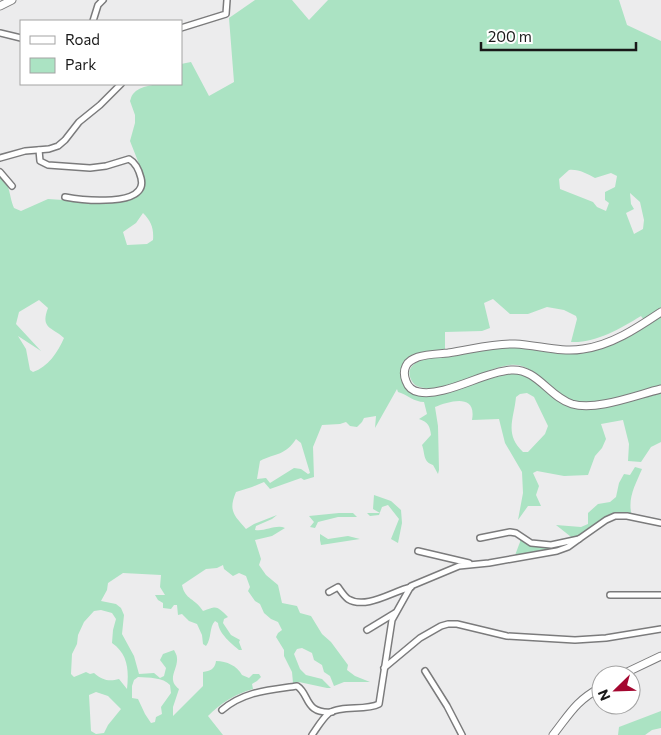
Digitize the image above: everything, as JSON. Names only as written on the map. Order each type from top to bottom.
[{"type":"main road","points":[[0,6],[12,0]]},
{"type":"main road","points":[[661,312],[616,338],[590,348],[570,350],[518,344],[490,346],[421,356],[410,362],[405,368],[404,374],[410,388],[423,393],[442,390],[500,371],[518,370],[536,378],[564,401],[583,406],[661,389]]},
{"type":"main road","points":[[641,666],[661,656]]},
{"type":"main road","points":[[554,735],[573,707],[591,694]]},
{"type":"street","points":[[93,20],[98,5],[103,0]]},
{"type":"street","points":[[182,28],[226,14],[228,0]]},
{"type":"street","points":[[0,33],[20,38]]},
{"type":"street","points":[[0,158],[25,151],[58,146],[79,122],[100,105],[119,85]]},
{"type":"street","points":[[39,150],[40,161],[48,165],[99,168],[129,159],[136,165],[142,182],[138,192],[125,198],[86,200],[65,197]]},
{"type":"street","points":[[0,172],[12,186]]},
{"type":"street","points":[[329,592],[338,587],[347,598],[358,602],[385,597],[454,567],[557,551],[568,547],[606,520],[615,516],[627,516],[661,523]]},
{"type":"street","points":[[480,538],[510,532],[516,533],[528,542],[537,544],[556,544],[579,539]]},
{"type":"street","points":[[418,551],[471,564]]},
{"type":"street","points":[[222,710],[233,701],[248,694],[297,686],[301,688],[311,706],[323,712],[370,707],[380,704],[391,624],[395,612],[411,586]]},
{"type":"street","points":[[610,595],[661,595]]},
{"type":"street","points":[[367,630],[395,612]]},
{"type":"street","points":[[384,668],[420,638],[448,624],[457,624],[507,636],[575,640],[606,638],[661,629]]},
{"type":"street","points":[[425,671],[447,706],[462,735]]},
{"type":"street","points":[[312,735],[327,716],[333,712]]},
{"type":"green space","points":[[255,0],[292,0],[309,20],[328,0],[619,0],[627,25],[661,41],[661,308],[644,320],[641,316],[599,338],[571,342],[577,319],[576,316],[564,310],[547,307],[528,314],[510,314],[493,299],[484,303],[490,328],[482,331],[445,332],[445,349],[412,357],[403,364],[401,374],[407,390],[421,396],[433,396],[473,383],[519,373],[529,377],[557,400],[569,406],[583,409],[661,392],[661,442],[651,447],[641,462],[628,461],[629,444],[623,420],[601,424],[606,439],[602,448],[595,456],[588,475],[564,476],[537,471],[533,473],[539,486],[536,495],[541,506],[528,506],[518,520],[523,493],[522,472],[505,443],[499,419],[472,420],[470,406],[466,402],[461,401],[435,407],[438,426],[438,474],[433,465],[427,462],[422,445],[431,435],[428,425],[419,419],[427,414],[424,402],[417,401],[398,392],[397,389],[375,428],[376,416],[364,418],[357,427],[350,426],[346,422],[322,425],[313,447],[314,477],[304,480],[301,478],[270,489],[264,482],[236,492],[232,504],[235,516],[246,529],[277,515],[256,526],[255,530],[285,528],[272,536],[255,540],[261,559],[259,565],[266,575],[278,585],[282,603],[297,606],[300,613],[311,616],[322,634],[331,642],[348,665],[347,670],[355,676],[370,682],[344,682],[334,686],[330,676],[324,672],[322,665],[314,660],[312,653],[302,648],[297,649],[294,654],[300,669],[306,675],[322,679],[331,688],[299,682],[293,683],[292,672],[284,656],[284,650],[276,637],[282,630],[278,622],[264,613],[260,604],[255,601],[248,591],[250,587],[246,576],[239,573],[233,576],[224,569],[223,565],[217,568],[206,569],[182,585],[183,590],[203,611],[216,608],[228,617],[224,619],[223,623],[231,635],[240,640],[242,650],[239,650],[226,638],[215,621],[206,646],[203,644],[202,635],[197,624],[189,621],[182,614],[178,615],[177,605],[174,605],[171,609],[163,608],[163,603],[155,595],[165,595],[160,587],[161,575],[123,573],[108,583],[107,590],[101,601],[116,604],[121,608],[124,615],[122,634],[134,656],[139,674],[154,673],[160,678],[164,676],[166,668],[160,660],[163,654],[174,650],[177,662],[173,682],[179,689],[173,707],[173,716],[203,686],[203,672],[212,669],[216,661],[231,665],[242,675],[249,678],[253,674],[259,674],[261,677],[252,684],[253,689],[229,700],[208,716],[223,735],[0,735],[0,176],[8,187],[14,208],[21,211],[48,199],[93,202],[124,200],[141,193],[144,185],[143,174],[130,141],[135,123],[135,115],[130,101],[137,90],[142,87],[156,85],[182,85],[182,64],[191,62],[209,96],[234,82],[229,18]],"holes":[[[569,170],[580,171],[595,178],[611,173],[617,176],[615,187],[605,192],[605,200],[609,203],[606,211],[597,207],[593,202],[560,189],[559,179]],[[630,193],[640,202],[644,220],[643,229],[634,234],[626,213],[634,209],[631,204]],[[143,213],[151,225],[153,240],[147,244],[127,245],[123,232],[136,223]],[[39,300],[48,308],[46,324],[64,338],[52,358],[43,367],[33,372],[30,370],[26,349],[18,336],[41,351],[16,324],[19,312]],[[527,393],[534,397],[548,426],[545,434],[528,452],[523,452],[517,445],[512,432],[516,397]],[[296,439],[301,443],[310,473],[308,474],[301,469],[294,468],[270,483],[266,478],[257,479],[260,461],[280,453]],[[101,610],[112,613],[116,619],[112,643],[121,652],[126,663],[128,675],[127,689],[119,679],[106,680],[94,673],[86,672],[74,677],[71,674],[72,654],[77,644],[78,635],[84,622],[94,611]],[[138,677],[160,679],[170,685],[171,693],[161,707],[162,714],[156,717],[155,722],[151,723],[138,699],[132,698],[134,680]],[[96,692],[108,696],[121,709],[104,733],[96,734],[91,731],[89,695]]]},
{"type":"green space","points":[[661,316],[661,386],[616,398],[581,403],[571,401],[556,392],[535,373],[519,365],[499,367],[435,388],[424,388],[415,385],[411,380],[411,367],[420,361],[432,357],[482,349],[512,348],[562,354],[586,352],[634,332]]},
{"type":"green space","points":[[635,467],[642,469],[631,498],[632,517],[615,516],[565,548],[514,558],[520,537],[537,544],[575,540],[556,525],[581,527],[588,524],[588,513],[598,504],[610,502],[616,497],[619,483],[624,474],[630,475]]},
{"type":"green space","points":[[374,495],[391,501],[401,510],[402,523],[398,543],[391,539],[399,519],[388,505],[382,507],[380,513],[373,509]]},
{"type":"green space","points":[[353,513],[357,517],[338,517],[318,522],[315,528],[310,527],[314,522],[309,516]]},
{"type":"green space","points":[[367,513],[380,513],[379,515],[370,516]]},
{"type":"green space","points":[[320,534],[328,539],[348,536],[360,539],[321,545]]},
{"type":"green space","points":[[661,711],[661,728],[652,730],[645,735],[618,735],[619,727]]}]
